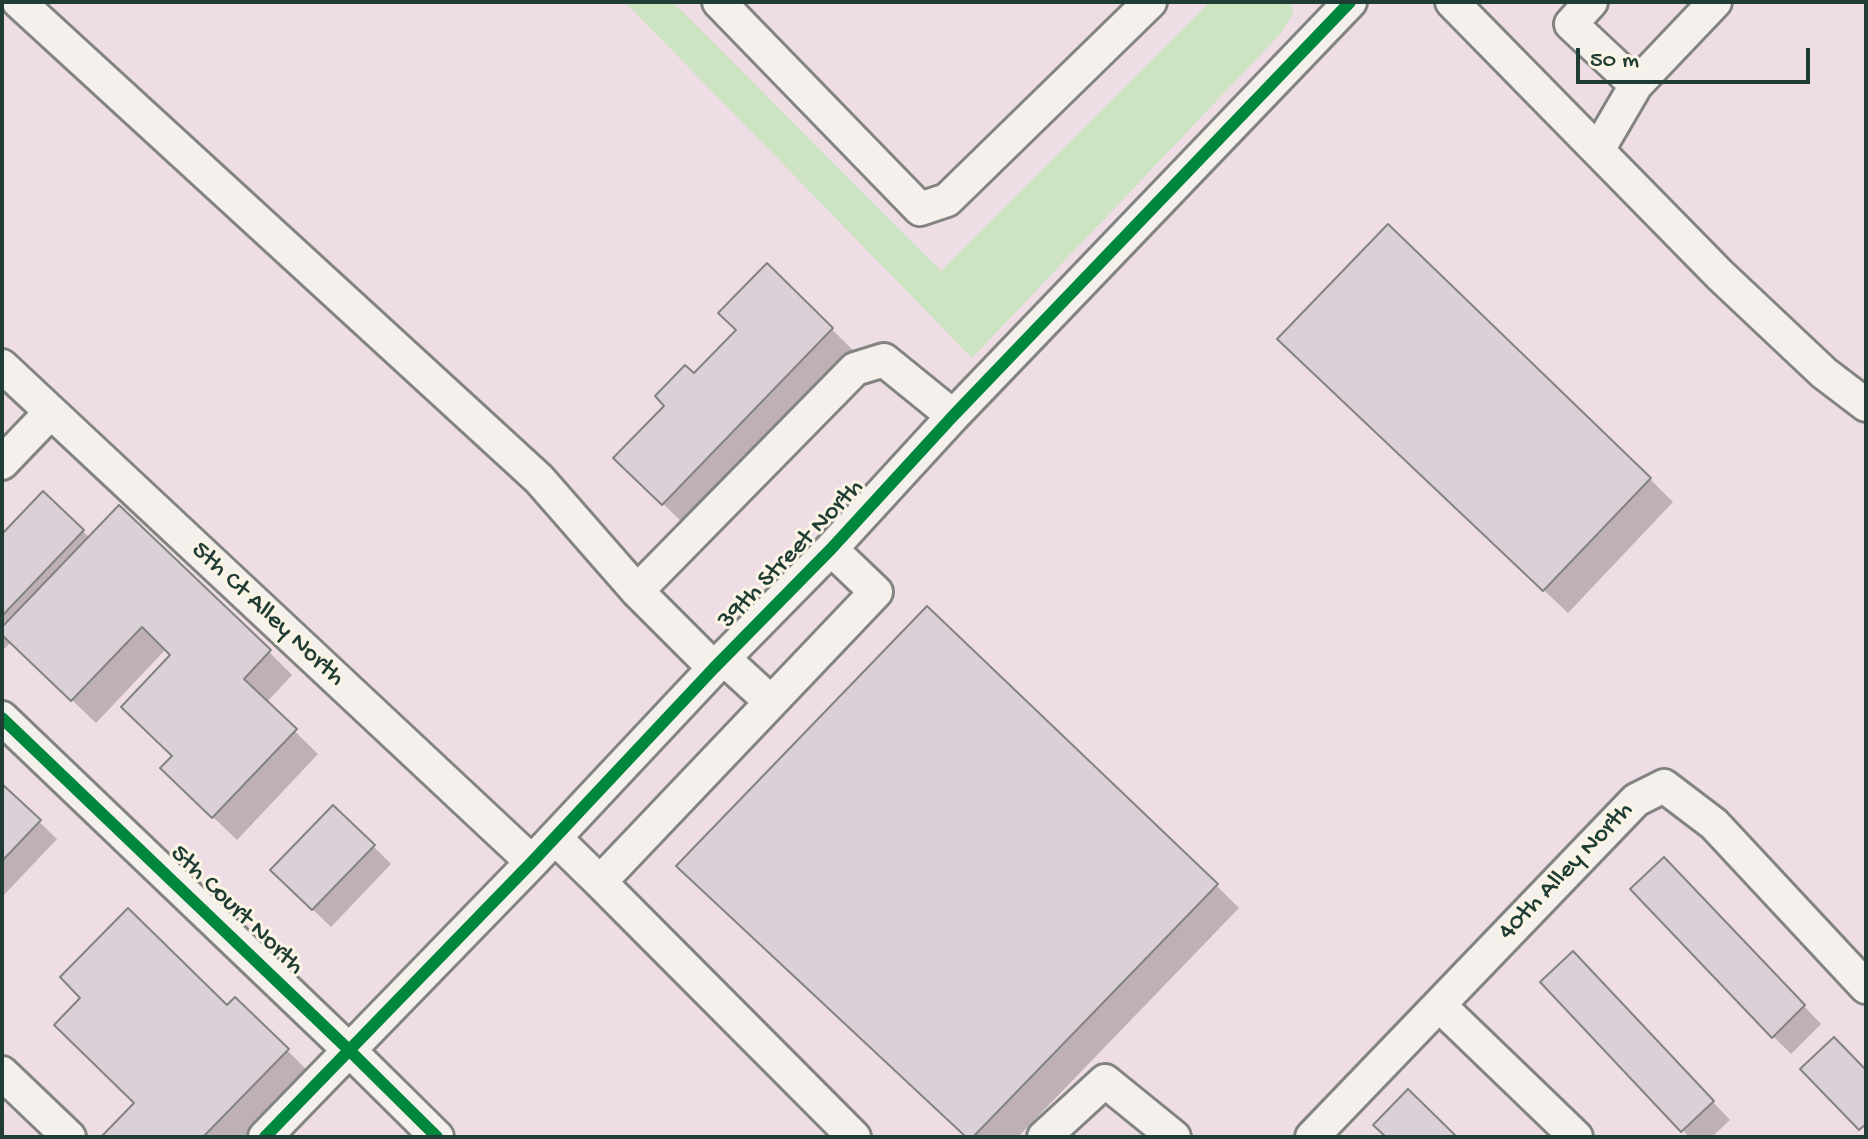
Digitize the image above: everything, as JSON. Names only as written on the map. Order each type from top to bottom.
[{"type":"street","points":[[19,2],[539,479],[637,591],[719,663],[771,702]]},
{"type":"street","points":[[719,2],[920,209],[947,200],[1150,2]]},
{"type":"street","points":[[1452,2],[1732,286],[1824,373],[1866,405]]},
{"type":"street","points":[[1591,2],[1571,24],[1636,85]]},
{"type":"street","points":[[1598,150],[1636,85],[1715,2]]},
{"type":"street","name":"39th Street North","points":[[265,1137],[831,549],[1336,6]]},
{"type":"street","points":[[637,591],[855,369],[884,360],[953,416]]},
{"type":"street","name":"5th Ct Alley North","points":[[2,366],[532,862]]},
{"type":"street","points":[[2,463],[50,413]]},
{"type":"street","points":[[600,882],[876,592],[831,549]]},
{"type":"street","name":"5th Court North","points":[[2,718],[437,1137]]},
{"type":"street","name":"40th Alley North","points":[[1312,1137],[1636,800],[1664,786],[1714,824],[1866,987]]},
{"type":"street","points":[[555,838],[854,1137]]},
{"type":"street","points":[[1439,1005],[1576,1137]]},
{"type":"street","points":[[2,1073],[69,1137]]},
{"type":"street","points":[[1044,1137],[1105,1081],[1174,1137]]},
{"type":"shaded area","points":[[2,2],[1866,2],[1866,1137],[2,1137]]},
{"type":"green space","points":[[625,2],[673,2],[941,271],[1210,2],[1292,2],[1293,13],[1282,32],[972,358]]},
{"type":"building","points":[[1388,224],[1651,478],[1543,591],[1277,339]]},
{"type":"building","points":[[767,263],[833,328],[662,505],[613,458],[664,406],[655,396],[685,365],[694,373],[736,330],[718,313]]},
{"type":"building","points":[[43,491],[84,530],[2,616],[2,534]]},
{"type":"building","points":[[119,505],[271,650],[244,679],[297,729],[212,818],[160,768],[172,756],[121,707],[170,655],[142,627],[71,701],[2,635],[2,627]]},
{"type":"building","points":[[927,606],[1218,884],[973,1137],[966,1137],[676,866]]},
{"type":"building","points":[[2,784],[41,820],[2,861]]},
{"type":"building","points":[[333,805],[375,845],[312,910],[270,870]]},
{"type":"building","points":[[1664,857],[1805,1005],[1772,1038],[1630,889]]},
{"type":"building","points":[[128,908],[227,1005],[235,997],[289,1049],[203,1137],[101,1137],[134,1103],[54,1025],[80,998],[60,977]]},
{"type":"building","points":[[1573,951],[1714,1101],[1681,1132],[1540,982]]},
{"type":"building","points":[[1834,1037],[1866,1070],[1866,1124],[1859,1130],[1800,1069]]},
{"type":"building","points":[[1408,1089],[1457,1137],[1386,1137],[1373,1125]]},
{"type":"cycle path","points":[[265,1137],[532,862],[1350,2]]},
{"type":"cycle path","points":[[2,718],[437,1137]]}]
